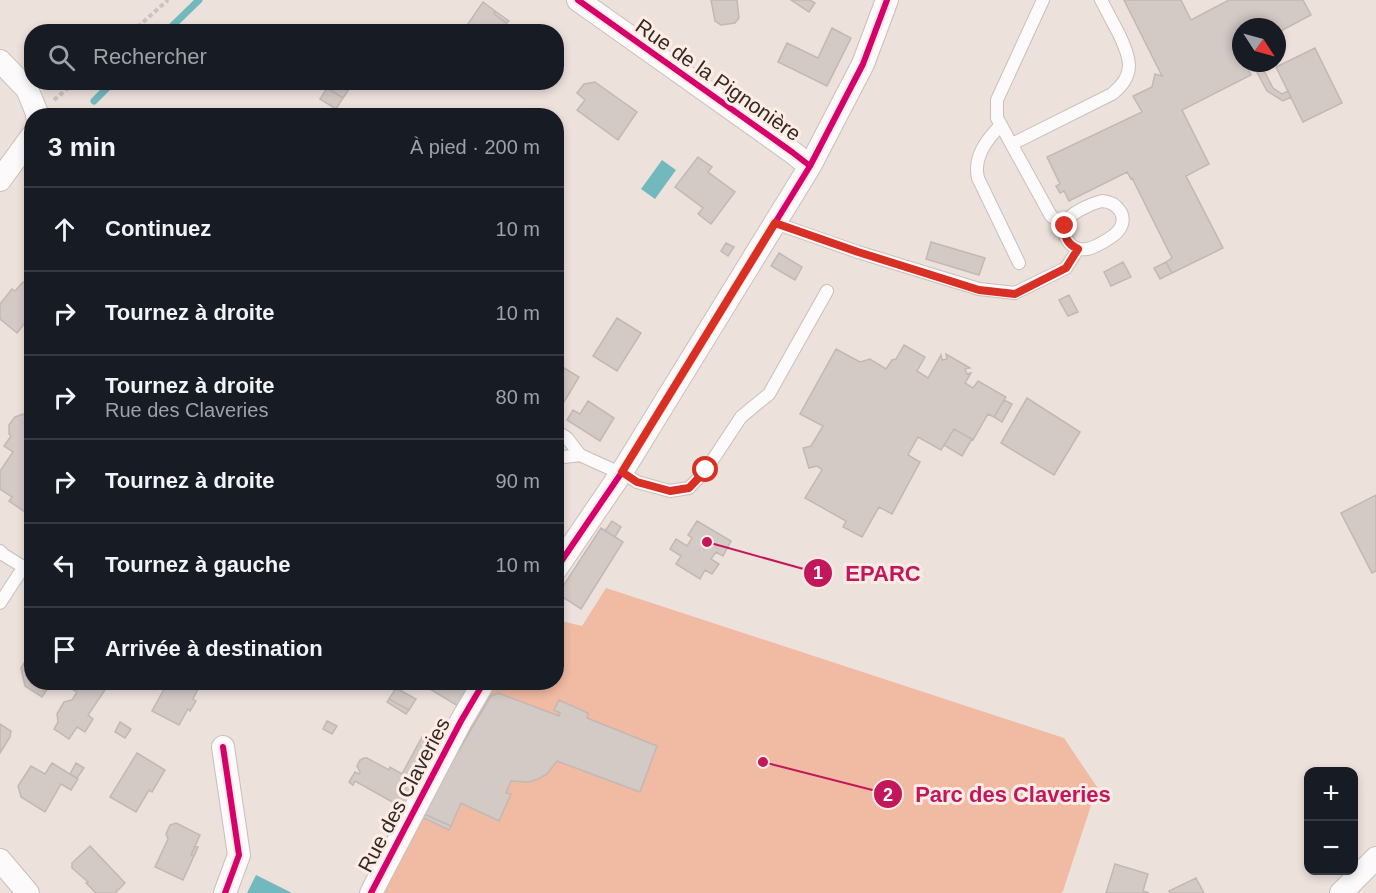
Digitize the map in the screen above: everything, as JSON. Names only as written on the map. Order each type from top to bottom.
[{"type":"street","name":"Rue de la Pignonière","points":[[578,0],[810,166]]},
{"type":"street","points":[[564,557],[622,472],[810,166],[863,64],[887,0]]},
{"type":"street","points":[[0,61],[24,86]]},
{"type":"street","points":[[27,90],[35,108]]},
{"type":"street","points":[[0,180],[24,146]]},
{"type":"street","name":"Rue des Claveries","points":[[371,893],[479,690]]},
{"type":"street","points":[[223,747],[239,855],[225,893]]},
{"type":"street","points":[[1341,893],[1376,858]]},
{"type":"street","points":[[0,861],[27,893]]},
{"type":"lane","points":[[1044,0],[997,100],[997,118],[1051,216],[1065,226]]},
{"type":"lane","points":[[1012,144],[1112,94],[1125,80],[1129,71],[1128,55],[1101,0]]},
{"type":"lane","points":[[1001,124],[984,144],[976,170],[1019,263]]},
{"type":"lane","points":[[1109,202],[1115,205],[1122,218],[1118,232],[1092,248],[1078,249],[1067,241],[1064,233],[1069,219],[1095,203],[1109,202]]},
{"type":"lane","points":[[775,223],[979,290],[1015,294],[1066,268],[1078,249]]},
{"type":"lane","points":[[564,436],[580,455],[622,472],[637,482],[670,491],[689,488],[706,470],[741,417],[769,394],[827,291]]},
{"type":"lane","points":[[564,457],[580,455]]},
{"type":"lane","points":[[0,551],[24,564]]},
{"type":"lane","points":[[0,603],[24,570]]},
{"type":"path","points":[[141,24],[168,0]]},
{"type":"shaded area","points":[[606,588],[1064,738],[1097,787],[1063,891],[1061,893],[381,893],[487,690],[564,690],[564,622],[582,626]]},
{"type":"water","points":[[662,160],[676,170],[655,199],[641,189]]},
{"type":"water","points":[[256,875],[292,893],[247,893]]},
{"type":"building","points":[[711,0],[737,0],[739,18],[735,23],[721,25],[715,21]]},
{"type":"building","points":[[791,0],[810,0],[815,3],[809,12]]},
{"type":"building","points":[[1124,0],[1181,0],[1191,20],[1229,0],[1303,0],[1311,15],[1286,28],[1286,18],[1232,18],[1232,72],[1250,72],[1251,75],[1182,110],[1209,164],[1186,176],[1223,248],[1172,273],[1166,262],[1172,258],[1127,172],[1069,201],[1064,191],[1060,193],[1056,186],[1060,184],[1047,157],[1142,112],[1133,96],[1152,87],[1155,74],[1162,76]]},
{"type":"building","points":[[483,2],[507,24],[468,24]]},
{"type":"building","points":[[495,11],[509,21],[507,23],[494,14]]},
{"type":"building","points":[[832,28],[851,38],[827,86],[778,62],[787,43],[818,58]]},
{"type":"building","points":[[1315,48],[1342,103],[1303,122],[1278,72],[1286,72],[1286,62]]},
{"type":"building","points":[[1257,72],[1265,72],[1273,88],[1282,94],[1288,91],[1291,97],[1283,101],[1267,91]]},
{"type":"building","points":[[595,82],[637,112],[618,140],[577,110],[585,100],[577,93],[584,84]]},
{"type":"building","points":[[326,90],[330,90],[343,98],[337,108],[320,99]]},
{"type":"building","points":[[330,90],[347,90],[343,98]]},
{"type":"building","points":[[698,157],[712,167],[708,172],[735,192],[711,224],[698,214],[703,208],[675,187]]},
{"type":"building","points":[[931,242],[985,258],[979,275],[926,259]]},
{"type":"building","points":[[726,243],[734,247],[728,256],[721,251]]},
{"type":"building","points":[[779,253],[802,267],[795,280],[771,266]]},
{"type":"building","points":[[1123,262],[1131,277],[1111,286],[1104,272]]},
{"type":"building","points":[[1166,262],[1172,273],[1160,279],[1154,268]]},
{"type":"building","points":[[24,283],[24,324],[17,333],[0,319],[0,304],[12,289],[15,291]]},
{"type":"building","points":[[1069,295],[1078,312],[1068,316],[1059,300]]},
{"type":"building","points":[[617,318],[641,333],[617,371],[593,356]]},
{"type":"building","points":[[904,345],[925,357],[917,371],[928,378],[941,355],[942,360],[947,359],[946,354],[970,368],[965,369],[967,374],[971,373],[965,383],[973,388],[978,381],[1006,397],[994,417],[988,414],[973,440],[954,429],[941,450],[918,437],[908,455],[920,462],[892,514],[879,507],[862,537],[843,527],[846,521],[805,498],[822,470],[817,466],[809,468],[803,448],[811,446],[823,426],[800,414],[836,349],[860,362],[870,359],[886,369],[892,360],[896,359]]},
{"type":"building","points":[[564,368],[579,377],[564,402]]},
{"type":"building","points":[[1027,398],[1080,432],[1054,475],[1001,443]]},
{"type":"building","points":[[1004,400],[1012,404],[1002,422],[994,417]]},
{"type":"building","points":[[588,401],[614,418],[600,441],[567,420],[573,410],[580,414]]},
{"type":"building","points":[[24,415],[24,511],[9,501],[12,497],[0,489],[0,471],[13,452],[4,446],[11,436],[9,425],[15,417]]},
{"type":"building","points":[[954,429],[972,439],[962,456],[944,445]]},
{"type":"building","points":[[1376,495],[1376,571],[1372,573],[1341,513]]},
{"type":"building","points":[[612,521],[621,527],[615,537],[605,531]]},
{"type":"building","points":[[697,521],[731,541],[723,556],[716,552],[711,559],[719,564],[712,574],[705,570],[700,579],[676,564],[681,556],[670,549],[676,539],[687,546],[692,538],[688,535]]},
{"type":"building","points":[[601,528],[623,542],[581,609],[564,598],[564,585]]},
{"type":"building","points":[[24,663],[24,682],[21,668]]},
{"type":"building","points":[[31,690],[47,690],[42,697]]},
{"type":"building","points":[[74,690],[105,690],[88,715],[93,719],[85,732],[77,727],[69,739],[54,729],[58,722],[57,714],[64,702],[72,700],[77,692]]},
{"type":"building","points":[[164,690],[198,690],[193,699],[196,701],[190,711],[188,709],[179,725],[152,711]]},
{"type":"building","points":[[395,690],[400,690],[416,699],[409,710],[389,699]]},
{"type":"building","points":[[431,690],[467,690],[458,706]]},
{"type":"building","points":[[498,693],[559,716],[560,713],[554,710],[559,700],[588,713],[587,718],[657,746],[640,792],[557,761],[547,774],[538,779],[528,782],[511,781],[506,793],[511,794],[499,821],[461,803],[451,826],[424,814],[491,696]]},
{"type":"building","points":[[389,699],[409,710],[406,714],[387,702]]},
{"type":"building","points":[[327,721],[337,726],[332,734],[323,729]]},
{"type":"building","points":[[120,722],[131,729],[125,738],[115,732]]},
{"type":"building","points":[[0,724],[11,731],[0,753]]},
{"type":"building","points":[[422,737],[437,745],[403,808],[355,781],[353,785],[349,782],[355,772],[359,774],[357,766],[364,758],[402,774]]},
{"type":"building","points":[[137,753],[165,770],[152,792],[149,790],[136,812],[110,797]]},
{"type":"building","points":[[52,763],[78,779],[71,790],[61,784],[45,812],[21,797],[18,786],[31,766],[45,774]]},
{"type":"building","points":[[76,763],[84,768],[77,778],[70,774]]},
{"type":"building","points":[[424,814],[451,826],[449,830],[422,817]]},
{"type":"building","points":[[176,823],[200,835],[191,855],[194,856],[183,880],[155,867],[168,839],[166,834],[170,825]]},
{"type":"building","points":[[90,846],[125,883],[115,893],[96,893],[86,883],[88,882],[72,868],[72,863]]},
{"type":"building","points":[[195,846],[198,847],[194,856],[191,855]]},
{"type":"building","points":[[1115,864],[1148,874],[1143,891],[1149,893],[1106,893]]},
{"type":"building","points":[[1196,878],[1204,893],[1170,893],[1169,891]]},
{"type":"waterway","points":[[174,24],[199,0]]},
{"type":"waterway","points":[[94,101],[105,90]]},
{"type":"cycle path","points":[[578,0],[810,166]]},
{"type":"cycle path","points":[[564,557],[622,472],[810,166],[863,64],[887,0]]},
{"type":"cycle path","points":[[371,893],[479,690]]},
{"type":"cycle path","points":[[223,747],[239,855],[225,893]]},
{"type":"place","name":"EPARC","points":[[707,542]]},
{"type":"place","name":"Parc des Claveries","points":[[763,762]]},
{"type":"route","points":[[706,470],[689,488],[670,491],[637,482],[622,472],[775,223],[979,290],[1015,294],[1066,268],[1078,249],[1067,241],[1064,233],[1065,226]]}]
